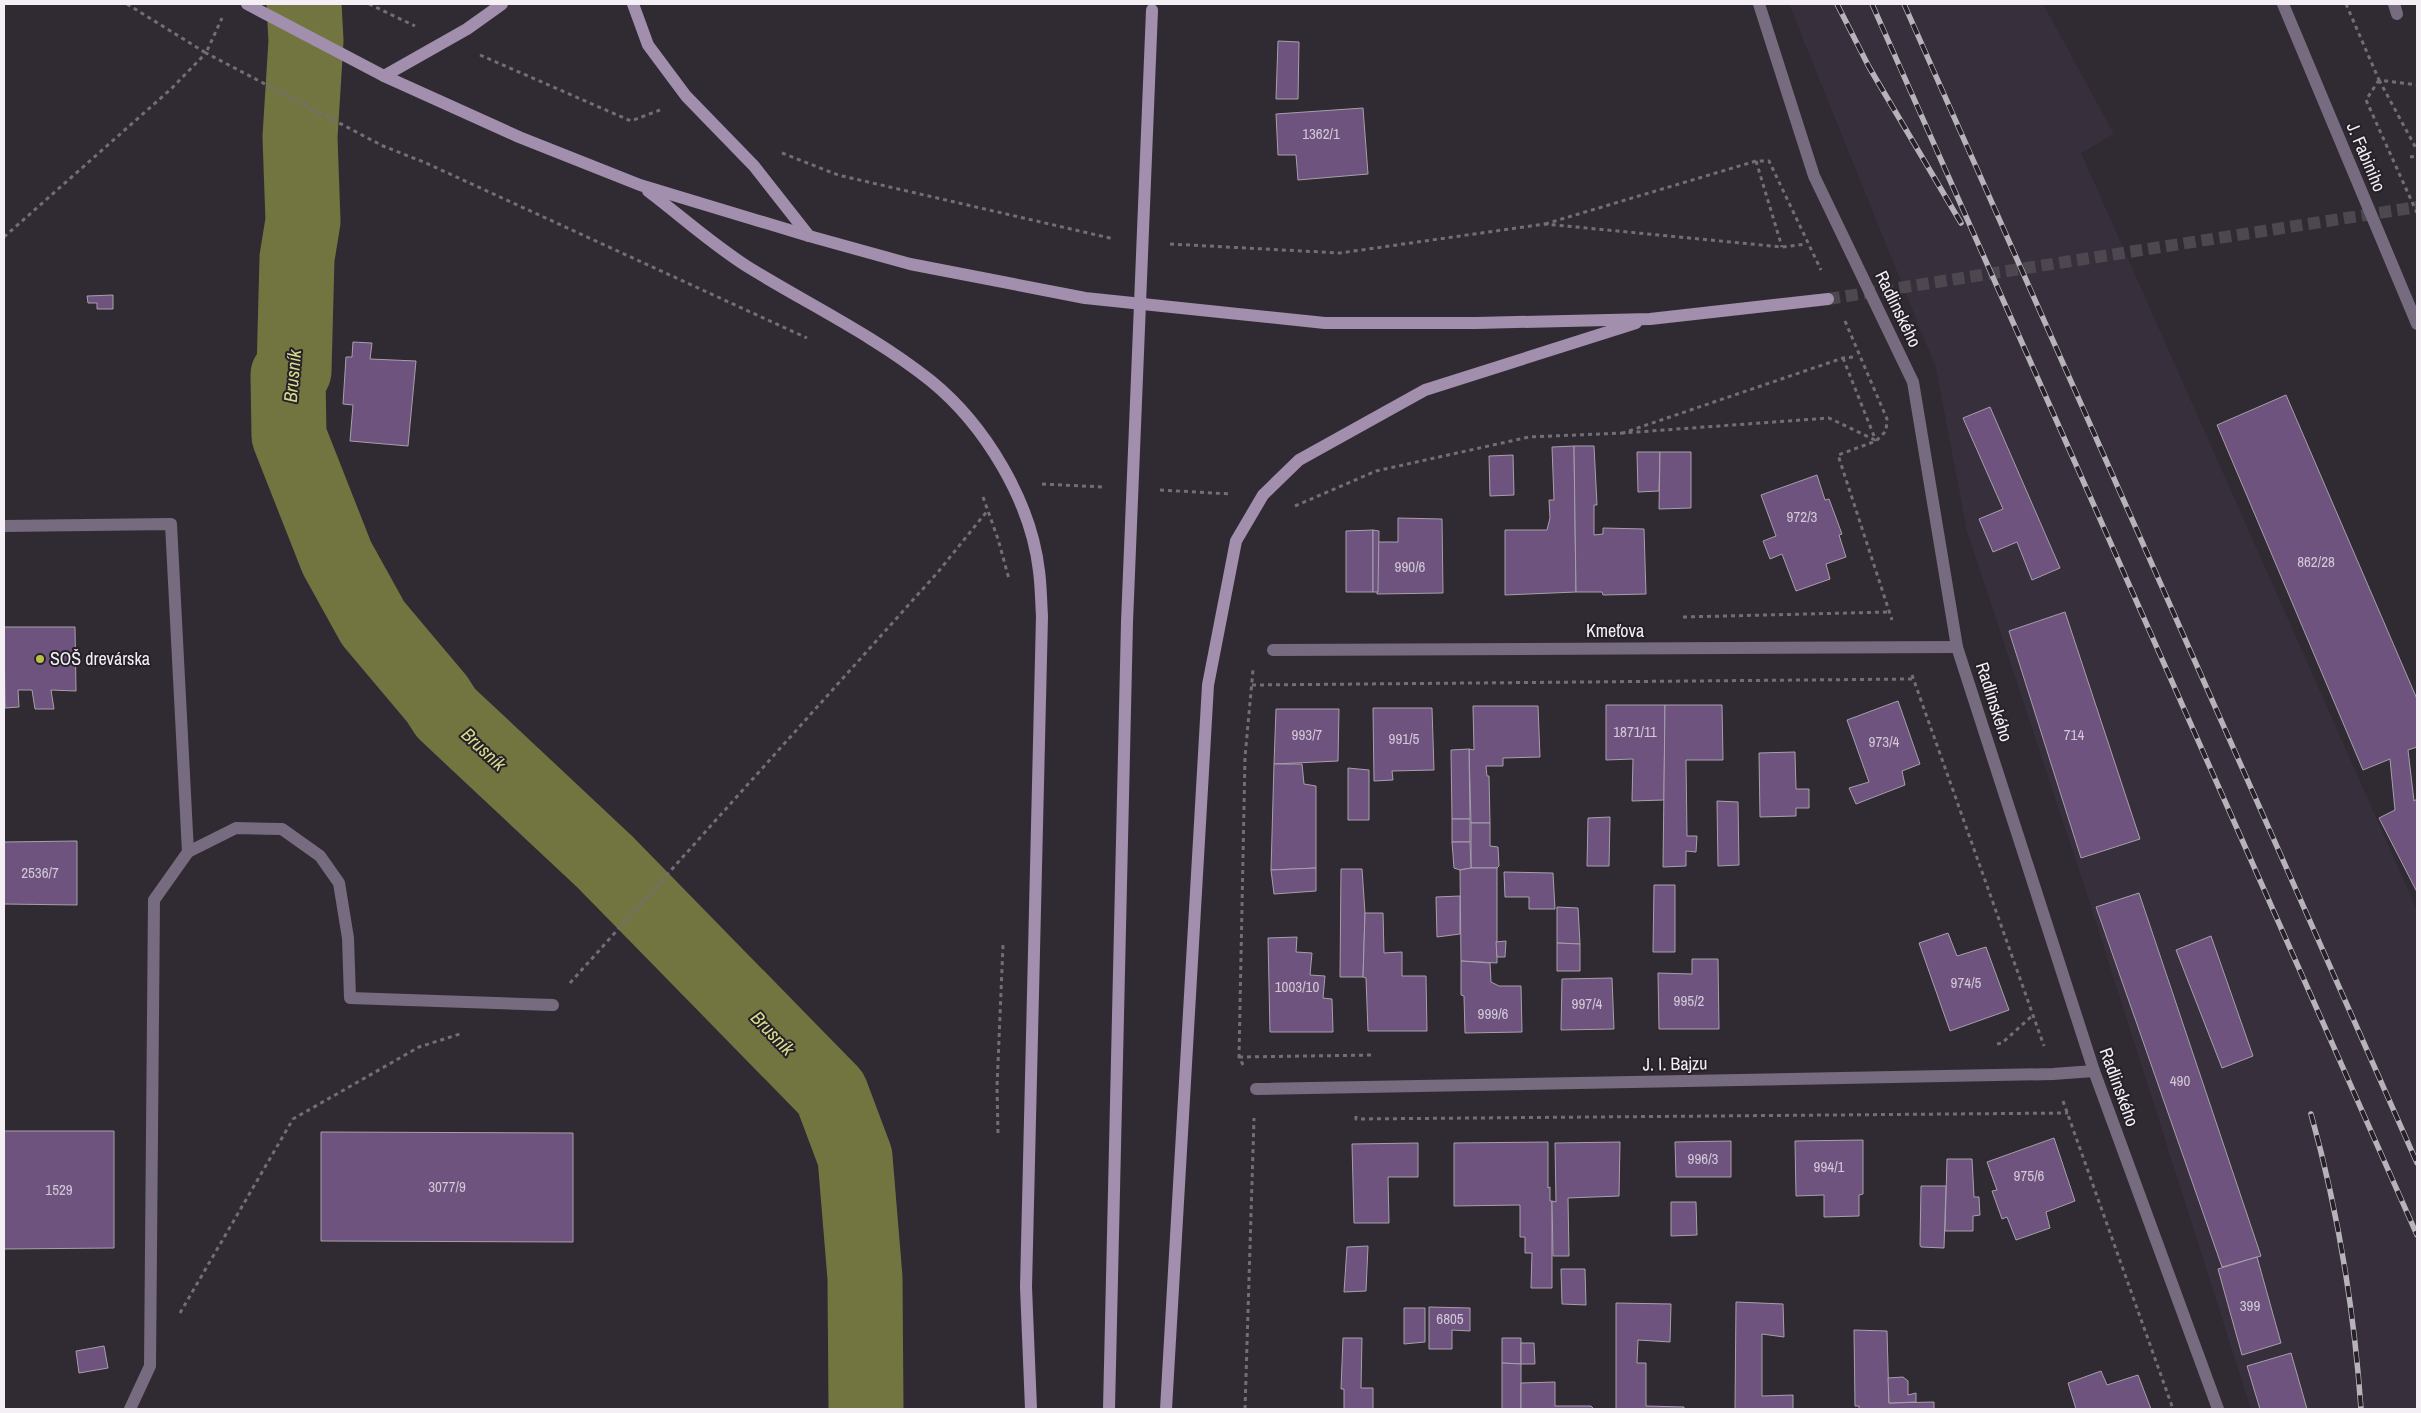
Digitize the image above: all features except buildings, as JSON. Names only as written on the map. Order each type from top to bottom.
[{"type":"main road","points":[[247,4],[384,76],[519,137],[640,185],[808,236],[910,264],[1085,298],[1325,323],[1476,323],[1650,319],[1828,299]]},
{"type":"main road","points":[[384,76],[447,41],[502,4]]},
{"type":"main road","points":[[634,4],[648,45],[686,96],[754,166],[808,236]]},
{"type":"main road","points":[[1109,1409],[1128,622],[1152,7]]},
{"type":"main road","points":[[640,185],[746,265],[894,354],[932,382],[980,430],[1012,483],[1032,534],[1040,570],[1042,616],[1026,1287],[1030,1409]]},
{"type":"main road","points":[[1166,1409],[1208,685],[1236,541],[1263,496],[1299,460],[1425,390],[1650,319]]},
{"type":"street","name":"Radlinského","points":[[1759,4],[1814,176],[1913,382],[1957,647],[2094,1071],[2218,1409]]},
{"type":"street","name":"J. Fabiniho","points":[[2283,4],[2417,324]]},
{"type":"street","points":[[4,526],[170,524],[188,852]]},
{"type":"street","name":"Kmeťova","points":[[1273,650],[1957,647]]},
{"type":"street","points":[[130,1409],[150,1366],[154,900],[188,852],[236,828],[282,829],[320,856],[339,883],[348,938],[350,998],[553,1004]]},
{"type":"street","name":"J. I. Bajzu","points":[[1256,1089],[2053,1074],[2094,1071]]},
{"type":"path","points":[[127,4],[206,53],[383,146],[426,163],[815,341]]},
{"type":"path","points":[[369,4],[447,41],[631,121],[651,115],[686,96]]},
{"type":"path","points":[[2346,4],[2379,80],[2417,150]]},
{"type":"path","points":[[4,237],[171,89],[206,53],[225,12]]},
{"type":"path","points":[[2379,80],[2417,85]]},
{"type":"path","points":[[2379,80],[2366,100],[2417,213]]},
{"type":"path","points":[[775,150],[838,175],[1119,240]]},
{"type":"path","points":[[2410,157],[2417,156]]},
{"type":"path","points":[[1756,161],[1782,247]]},
{"type":"path","points":[[1168,244],[1340,253],[1545,224],[1756,161],[1769,161],[1823,274]]},
{"type":"path","points":[[1545,224],[1782,247],[1806,244]]},
{"type":"path","points":[[1844,318],[1887,419],[1886,431],[1876,441],[1838,456],[1901,648],[2173,1409]]},
{"type":"path","points":[[1623,433],[1843,358],[1853,357]]},
{"type":"path","points":[[1843,358],[1876,441]]},
{"type":"path","points":[[1263,496],[1286,510],[1376,470],[1529,436],[1623,433],[1829,418],[1876,441]]},
{"type":"path","points":[[553,1004],[587,963],[675,868],[938,572],[988,510]]},
{"type":"path","points":[[1245,1409],[1256,1089],[1239,1057],[1245,757],[1254,664],[1273,650]]},
{"type":"path","points":[[1252,685],[1913,679]]},
{"type":"path","points":[[179,1315],[293,1119],[419,1047],[473,1030]]},
{"type":"path","points":[[1358,1087],[1356,1119],[2068,1113]]},
{"type":"shaded area","points":[[1789,4],[2043,4],[2114,134],[2081,153],[2417,910],[2417,1409],[2251,1409],[2086,891],[1967,531],[1936,368]]},
{"type":"waterway","name":"Brusník","points":[[304,4],[306,41],[300,137],[303,221],[297,258],[294,371],[288,375],[289,436],[337,558],[373,623],[437,699],[446,713],[605,862],[831,1093],[855,1157],[865,1278],[866,1409]]},
{"type":"tunnel","points":[[1828,299],[2417,207]]},
{"type":"railway","points":[[1837,4],[1869,67],[1961,223]]},
{"type":"railway","points":[[1872,4],[2417,1235]]},
{"type":"railway","points":[[1904,4],[2417,1163]]},
{"type":"railway","points":[[2311,1114],[2321,1150],[2344,1260],[2354,1334],[2361,1409]]},
{"type":"place","name":"SOŠ drevárska","points":[[40,659]]}]
